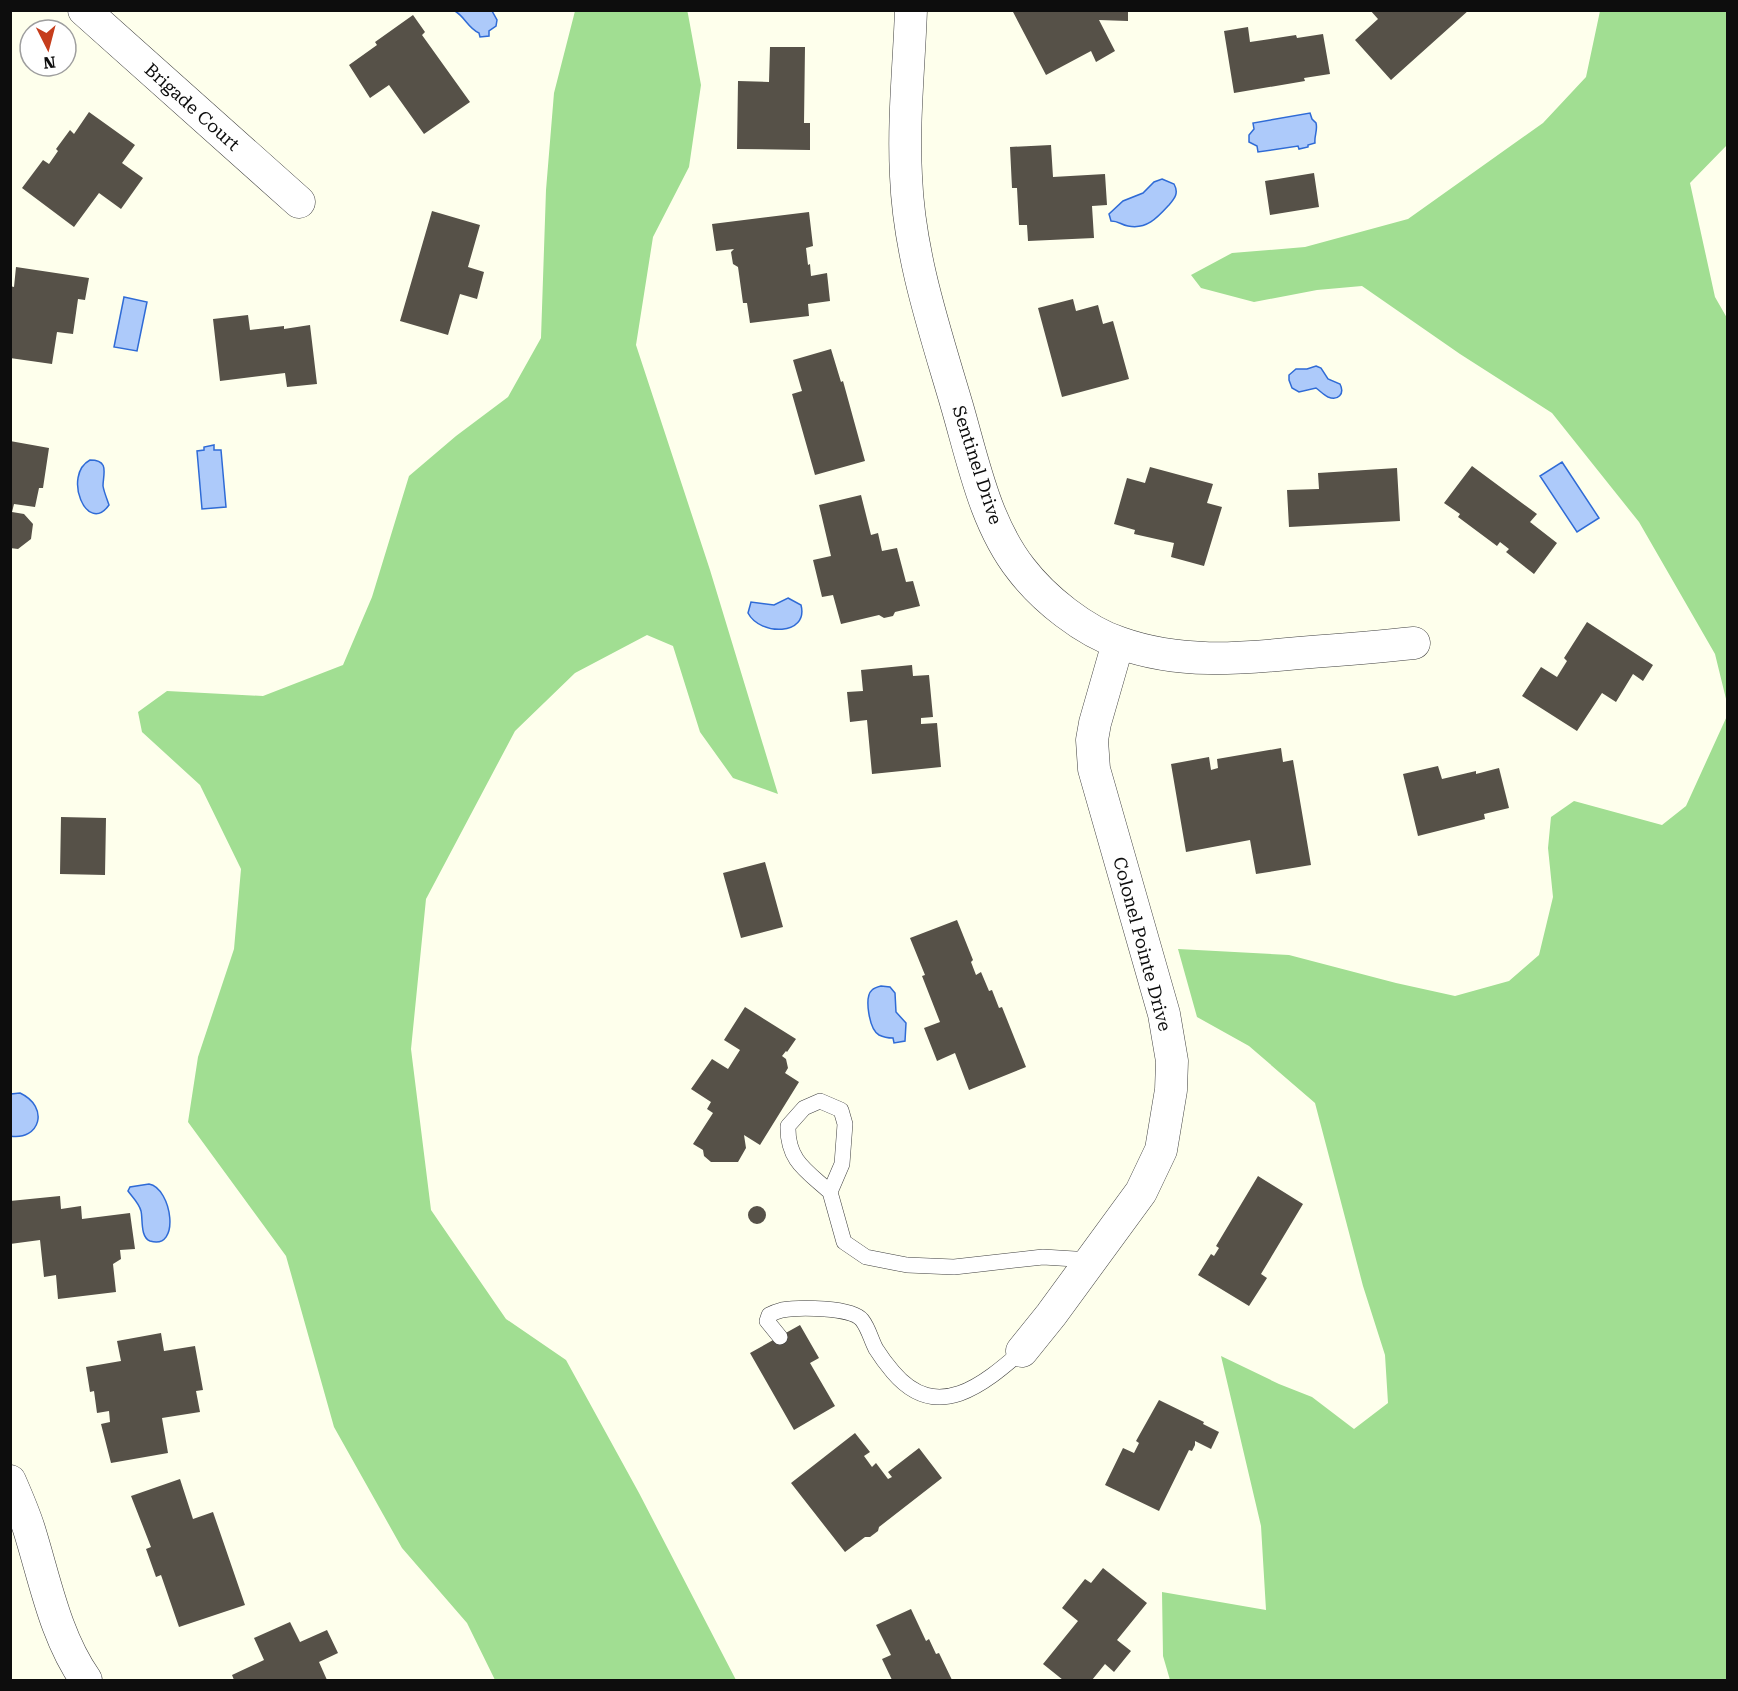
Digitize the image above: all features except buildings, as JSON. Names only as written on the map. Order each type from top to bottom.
[{"type":"street","name":"Brigade Court","points":[[84,10],[299,202]]},
{"type":"street","name":"Sentinel Drive","points":[[911,10],[906,165],[911,227],[921,281],[992,521],[1019,568],[1042,594],[1087,626],[1118,643],[1156,654],[1200,659],[1258,657],[1414,644]]},
{"type":"street","name":"Colonel Pointe Drive","points":[[1023,1351],[1136,1200],[1161,1150],[1172,1090],[1172,1061],[1164,1014],[1094,769],[1092,740],[1097,714],[1118,643]]},
{"type":"street","points":[[10,1481],[28,1526],[49,1599],[65,1640],[86,1680]]},
{"type":"lane","points":[[830,1192],[842,1164],[845,1124],[841,1110],[820,1101],[804,1108],[788,1126],[787,1140],[795,1160],[830,1192],[844,1242],[866,1257],[908,1265],[954,1266],[1043,1257],[1091,1260]]},
{"type":"lane","points":[[780,1337],[768,1321],[769,1315],[782,1310],[851,1312],[862,1319],[876,1349],[894,1374],[918,1393],[940,1397],[966,1393],[989,1380],[1023,1351]]},
{"type":"green space","points":[[687,10],[701,85],[689,167],[653,237],[636,345],[710,570],[778,794],[733,778],[700,732],[673,646],[647,635],[575,673],[515,731],[426,899],[411,1049],[431,1210],[506,1319],[566,1360],[639,1493],[736,1680],[495,1680],[467,1623],[402,1548],[334,1427],[286,1256],[188,1122],[198,1057],[234,949],[241,869],[200,785],[142,732],[138,712],[167,691],[263,696],[343,665],[372,597],[409,476],[456,436],[508,397],[541,338],[546,190],[554,93],[575,11]]},
{"type":"green space","points":[[1600,11],[1727,11],[1727,145],[1690,183],[1715,297],[1727,318],[1727,703],[1715,654],[1639,522],[1552,413],[1460,354],[1362,286],[1317,290],[1254,302],[1201,288],[1191,275],[1232,253],[1305,247],[1408,219],[1543,123],[1586,77]]},
{"type":"green space","points":[[1727,716],[1727,1680],[1170,1680],[1163,1656],[1162,1592],[1266,1610],[1261,1526],[1221,1356],[1312,1397],[1354,1429],[1388,1403],[1385,1355],[1363,1286],[1315,1103],[1249,1046],[1197,1017],[1178,949],[1289,955],[1455,996],[1509,981],[1539,955],[1553,897],[1548,848],[1551,817],[1574,801],[1662,825],[1686,806]]},
{"type":"water","points":[[455,11],[492,11],[497,20],[496,26],[489,31],[489,36],[480,37],[479,33]]},
{"type":"water","points":[[1310,113],[1317,128],[1315,143],[1308,147],[1299,149],[1298,146],[1258,152],[1257,146],[1249,142],[1249,135],[1254,129],[1253,123]]},
{"type":"water","points":[[1162,179],[1174,184],[1176,193],[1175,198],[1156,218],[1135,227],[1111,221],[1109,214],[1123,201],[1143,193],[1154,182]]},
{"type":"water","points":[[124,297],[147,302],[137,351],[114,347]]},
{"type":"water","points":[[1316,366],[1321,368],[1328,379],[1340,384],[1342,391],[1340,396],[1328,397],[1316,388],[1299,392],[1292,388],[1289,375],[1296,369]]},
{"type":"water","points":[[214,445],[214,450],[221,450],[226,507],[202,509],[197,451]]},
{"type":"water","points":[[90,460],[100,462],[104,469],[103,486],[109,505],[101,513],[93,513],[86,508],[78,489],[78,478],[82,468]]},
{"type":"water","points":[[1562,462],[1599,518],[1577,532],[1540,476]]},
{"type":"water","points":[[788,598],[801,605],[802,615],[798,623],[791,627],[772,629],[762,626],[748,613],[751,602],[774,605]]},
{"type":"water","points":[[881,986],[890,987],[895,993],[896,1012],[906,1023],[905,1041],[894,1043],[893,1038],[879,1035],[873,1026],[868,999],[872,990]]},
{"type":"water","points":[[20,1093],[35,1106],[38,1114],[37,1122],[28,1133],[10,1136],[11,1094]]},
{"type":"water","points":[[149,1184],[157,1188],[168,1206],[169,1228],[166,1237],[160,1242],[150,1241],[145,1236],[140,1208],[128,1191],[130,1187]]}]
